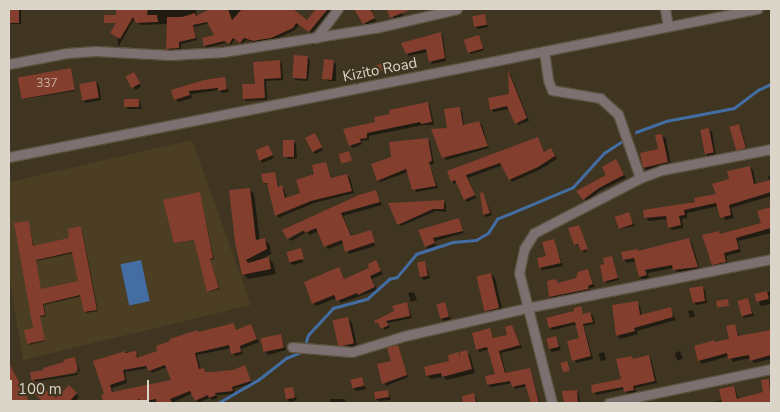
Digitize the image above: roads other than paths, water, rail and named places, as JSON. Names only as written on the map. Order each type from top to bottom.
[{"type":"street","points":[[316,38],[338,9]]},
{"type":"street","points":[[9,64],[67,53],[96,51],[170,55],[223,52],[376,28],[457,9]]},
{"type":"street","points":[[665,9],[668,26]]},
{"type":"street","name":"Kizito Road","points":[[9,157],[757,9]]},
{"type":"street","points":[[544,51],[552,90],[600,98],[618,114],[640,178]]},
{"type":"street","points":[[552,403],[526,308],[519,273],[524,249],[534,234],[640,178],[662,170],[771,149]]},
{"type":"street","points":[[292,347],[352,352],[404,336],[526,308],[771,259]]},
{"type":"street","points":[[609,403],[771,370]]},
{"type":"water","points":[[141,260],[150,301],[129,305],[120,264]]},
{"type":"waterway","points":[[636,132],[666,121],[734,108],[758,90],[771,84]]},
{"type":"waterway","points":[[306,342],[308,335],[333,308],[367,299],[389,279],[397,277],[416,254],[453,242],[476,240],[488,233],[497,219],[573,187],[604,153],[621,142]]},
{"type":"waterway","points":[[218,403],[258,380],[286,358],[302,352]]}]
